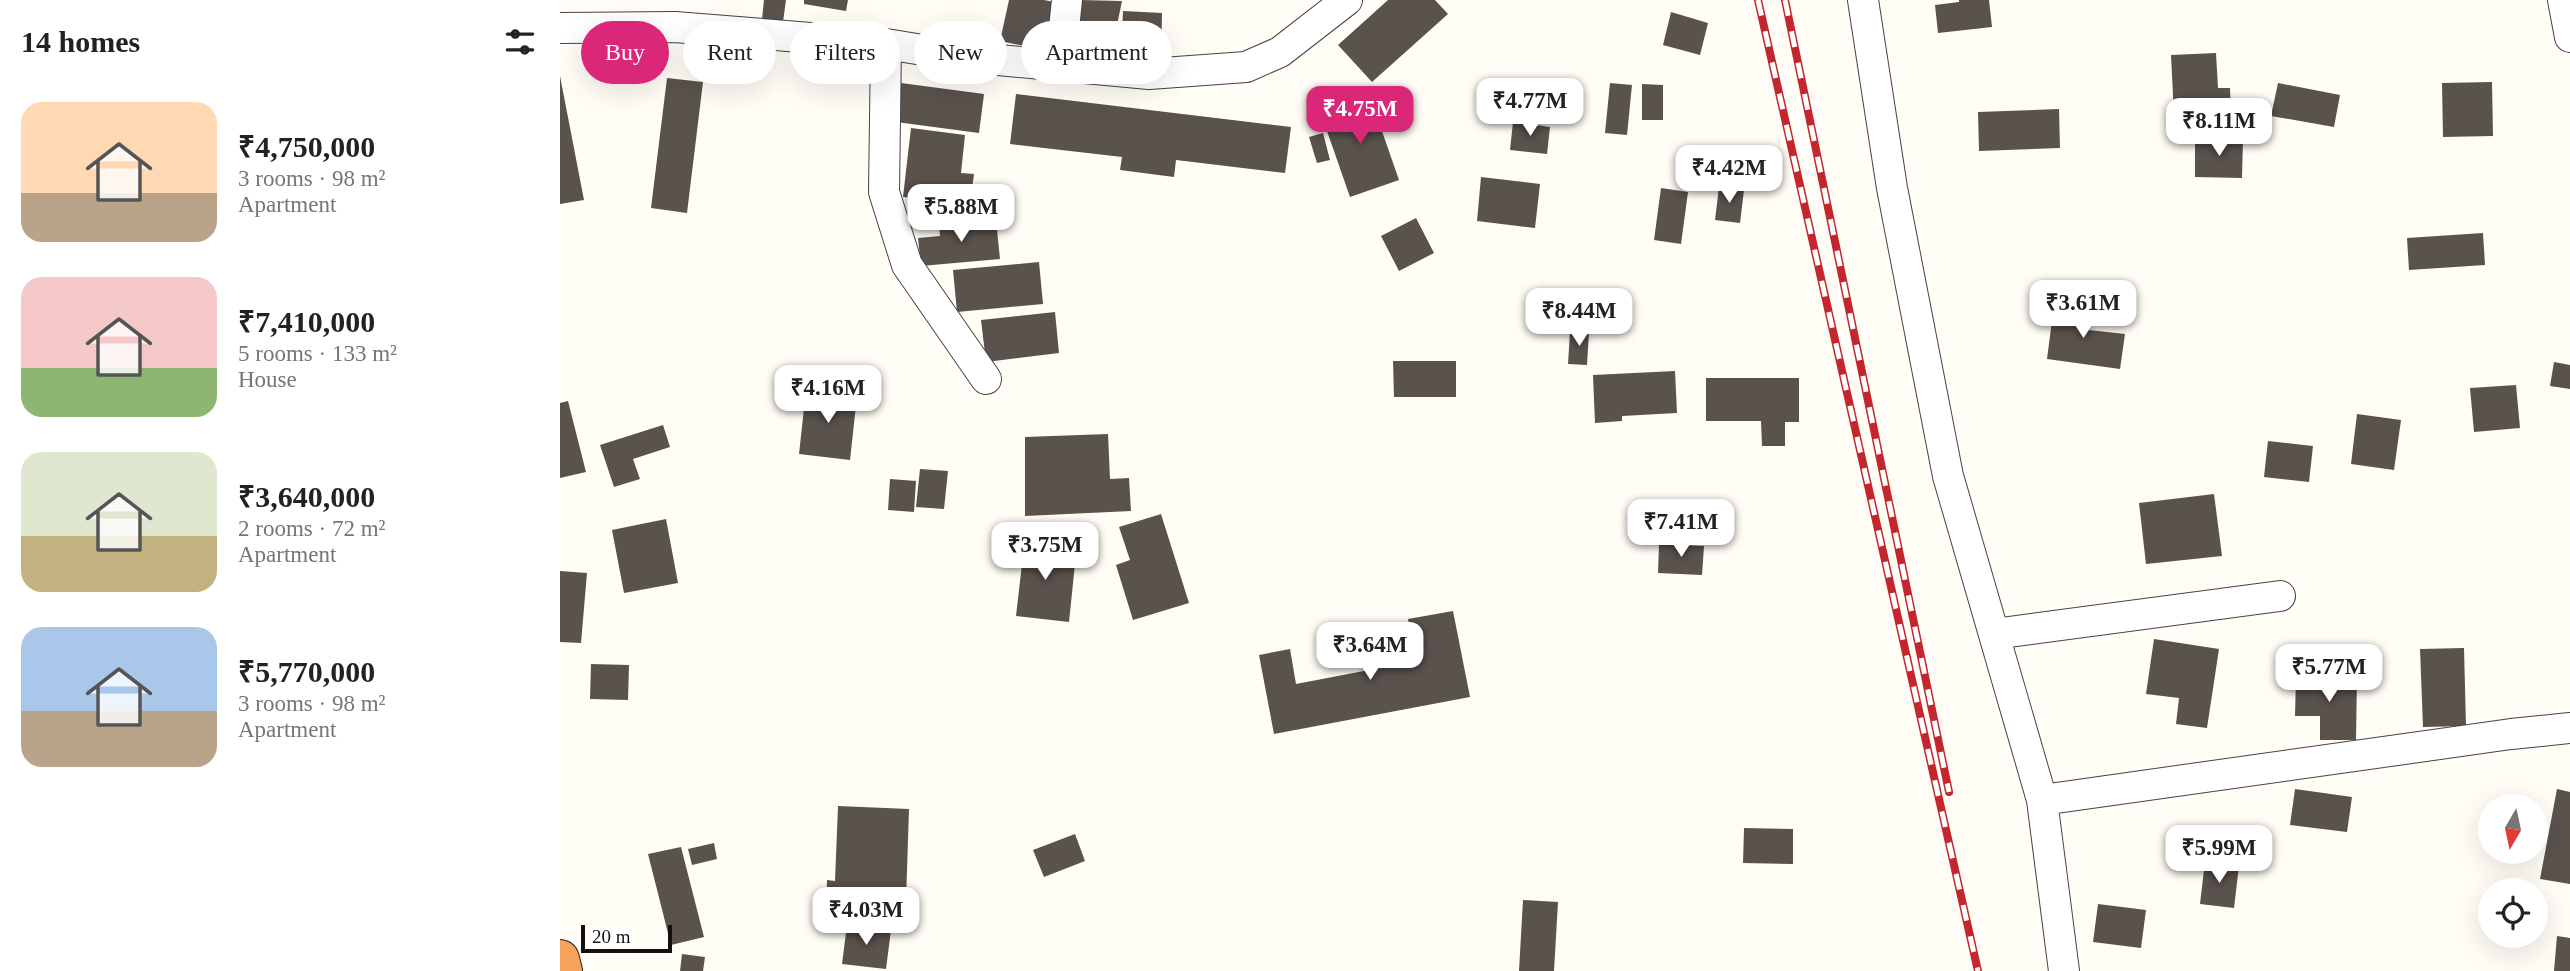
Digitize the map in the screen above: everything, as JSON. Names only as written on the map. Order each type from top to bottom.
[{"type":"highway","points":[[560,959],[564,971]]},
{"type":"street","points":[[1064,21],[1066,0]]},
{"type":"street","points":[[1172,72],[1246,67],[1280,52],[1347,0]]},
{"type":"street","points":[[1863,0],[1892,188],[1948,475],[2042,800],[2064,971]]},
{"type":"street","points":[[2563,0],[2570,37]]},
{"type":"street","points":[[560,28],[676,27],[790,36]]},
{"type":"street","points":[[900,46],[1021,63]]},
{"type":"street","points":[[885,84],[884,192],[907,265],[986,379]]},
{"type":"street","points":[[1994,634],[2280,596]]},
{"type":"street","points":[[2042,800],[2570,728]]},
{"type":"building","points":[[764,0],[786,0],[783,22],[762,19]]},
{"type":"building","points":[[804,0],[848,0],[846,11],[804,4]]},
{"type":"building","points":[[1009,0],[1060,3],[1056,21],[1021,21],[1021,45],[1007,42],[1007,21],[1004,21]]},
{"type":"building","points":[[1080,0],[1122,1],[1118,21],[1076,21]]},
{"type":"building","points":[[1388,0],[1435,0],[1448,14],[1372,82],[1338,45]]},
{"type":"building","points":[[1959,0],[1989,0],[1992,27],[1938,33],[1935,5]]},
{"type":"building","points":[[1123,11],[1162,13],[1162,21],[1123,21]]},
{"type":"building","points":[[1671,12],[1708,23],[1700,55],[1663,45]]},
{"type":"building","points":[[2216,53],[2218,88],[2230,88],[2231,114],[2174,116],[2171,55]]},
{"type":"building","points":[[560,76],[584,200],[560,204]]},
{"type":"building","points":[[669,78],[683,80],[683,84],[703,84],[687,213],[651,208],[666,84],[669,84]]},
{"type":"building","points":[[2492,82],[2493,136],[2443,137],[2442,83]]},
{"type":"building","points":[[901,83],[984,94],[979,133],[896,122]]},
{"type":"building","points":[[1610,83],[1632,85],[1627,135],[1605,133]]},
{"type":"building","points":[[2278,83],[2340,95],[2334,127],[2271,116]]},
{"type":"building","points":[[1642,84],[1663,85],[1663,120],[1642,120]]},
{"type":"building","points":[[1016,94],[1291,127],[1285,173],[1176,160],[1174,177],[1120,170],[1122,157],[1010,144]]},
{"type":"building","points":[[1369,94],[1399,180],[1350,197],[1320,111]]},
{"type":"building","points":[[2059,109],[2060,148],[1979,151],[1978,112]]},
{"type":"building","points":[[1513,122],[1550,127],[1547,154],[1510,150]]},
{"type":"building","points":[[911,128],[965,135],[961,173],[974,174],[970,204],[903,197]]},
{"type":"building","points":[[1323,133],[1330,160],[1317,163],[1309,137]]},
{"type":"building","points":[[2195,138],[2243,139],[2242,178],[2195,177]]},
{"type":"building","points":[[1481,177],[1540,184],[1535,228],[1477,221]]},
{"type":"building","points":[[1719,187],[1744,190],[1740,223],[1715,220]]},
{"type":"building","points":[[1661,188],[1688,192],[1681,244],[1654,240]]},
{"type":"building","points":[[1416,218],[1434,253],[1399,271],[1381,236]]},
{"type":"building","points":[[996,220],[1000,259],[921,266],[918,238],[940,236],[939,224]]},
{"type":"building","points":[[2483,233],[2485,265],[2409,270],[2407,238]]},
{"type":"building","points":[[1039,262],[1043,304],[957,312],[953,270]]},
{"type":"building","points":[[2054,305],[2092,310],[2089,330],[2125,334],[2120,369],[2047,359]]},
{"type":"building","points":[[1055,312],[1059,353],[986,362],[981,320]]},
{"type":"building","points":[[1570,332],[1589,332],[1587,365],[1568,364]]},
{"type":"building","points":[[1393,361],[1456,361],[1456,397],[1394,397]]},
{"type":"building","points":[[2554,362],[2570,365],[2570,389],[2550,386]]},
{"type":"building","points":[[1675,371],[1677,413],[1622,416],[1622,421],[1595,423],[1593,375]]},
{"type":"building","points":[[1706,378],[1799,378],[1799,422],[1785,422],[1785,446],[1762,446],[1761,421],[1706,421]]},
{"type":"building","points":[[2516,385],[2520,428],[2474,432],[2470,388]]},
{"type":"building","points":[[806,390],[857,396],[850,460],[799,454]]},
{"type":"building","points":[[568,401],[586,472],[560,478],[560,403]]},
{"type":"building","points":[[2357,414],[2401,420],[2394,470],[2351,464]]},
{"type":"building","points":[[663,425],[670,447],[633,459],[640,479],[614,487],[600,445]]},
{"type":"building","points":[[1108,434],[1110,479],[1129,478],[1131,511],[1025,516],[1025,437]]},
{"type":"building","points":[[2268,441],[2313,446],[2309,482],[2264,477]]},
{"type":"building","points":[[920,469],[948,471],[944,509],[916,507]]},
{"type":"building","points":[[890,479],[916,481],[914,512],[888,510]]},
{"type":"building","points":[[2214,494],[2222,556],[2146,564],[2139,503]]},
{"type":"building","points":[[1161,514],[1189,603],[1133,620],[1116,565],[1130,560],[1119,527]]},
{"type":"building","points":[[666,519],[678,583],[624,593],[612,530]]},
{"type":"building","points":[[1025,538],[1066,543],[1063,563],[1075,564],[1069,622],[1016,616]]},
{"type":"building","points":[[1659,544],[1704,546],[1702,575],[1658,573]]},
{"type":"building","points":[[560,571],[587,573],[581,643],[560,642]]},
{"type":"building","points":[[1453,611],[1470,697],[1274,734],[1259,655],[1290,649],[1296,684],[1416,661],[1408,619]]},
{"type":"building","points":[[2154,639],[2219,649],[2207,728],[2176,724],[2179,698],[2146,694]]},
{"type":"building","points":[[2464,648],[2466,726],[2423,727],[2420,649]]},
{"type":"building","points":[[591,664],[629,665],[628,700],[590,699]]},
{"type":"building","points":[[2296,676],[2357,676],[2356,740],[2320,740],[2320,716],[2295,716]]},
{"type":"building","points":[[2295,789],[2352,797],[2347,832],[2290,825]]},
{"type":"building","points":[[2557,789],[2570,792],[2570,884],[2540,878],[2543,864],[2548,864],[2548,837]]},
{"type":"building","points":[[838,806],[909,809],[906,901],[869,900],[868,922],[826,920],[827,880],[835,881]]},
{"type":"building","points":[[1744,828],[1793,829],[1793,864],[1743,863]]},
{"type":"building","points":[[1075,834],[1085,861],[1044,877],[1033,850]]},
{"type":"building","points":[[714,843],[717,859],[692,865],[688,849]]},
{"type":"building","points":[[681,847],[704,937],[671,945],[648,854]]},
{"type":"building","points":[[2205,861],[2239,866],[2234,908],[2200,904]]},
{"type":"building","points":[[1523,900],[1558,902],[1554,971],[1519,971]]},
{"type":"building","points":[[2098,904],[2146,910],[2141,948],[2093,942]]},
{"type":"building","points":[[847,925],[891,930],[886,969],[842,964]]},
{"type":"building","points":[[2557,936],[2570,938],[2570,971],[2554,971]]},
{"type":"building","points":[[682,954],[705,957],[703,971],[680,971]]},
{"type":"railway","points":[[1758,0],[1978,971]]},
{"type":"railway","points":[[1785,0],[1949,792]]}]
